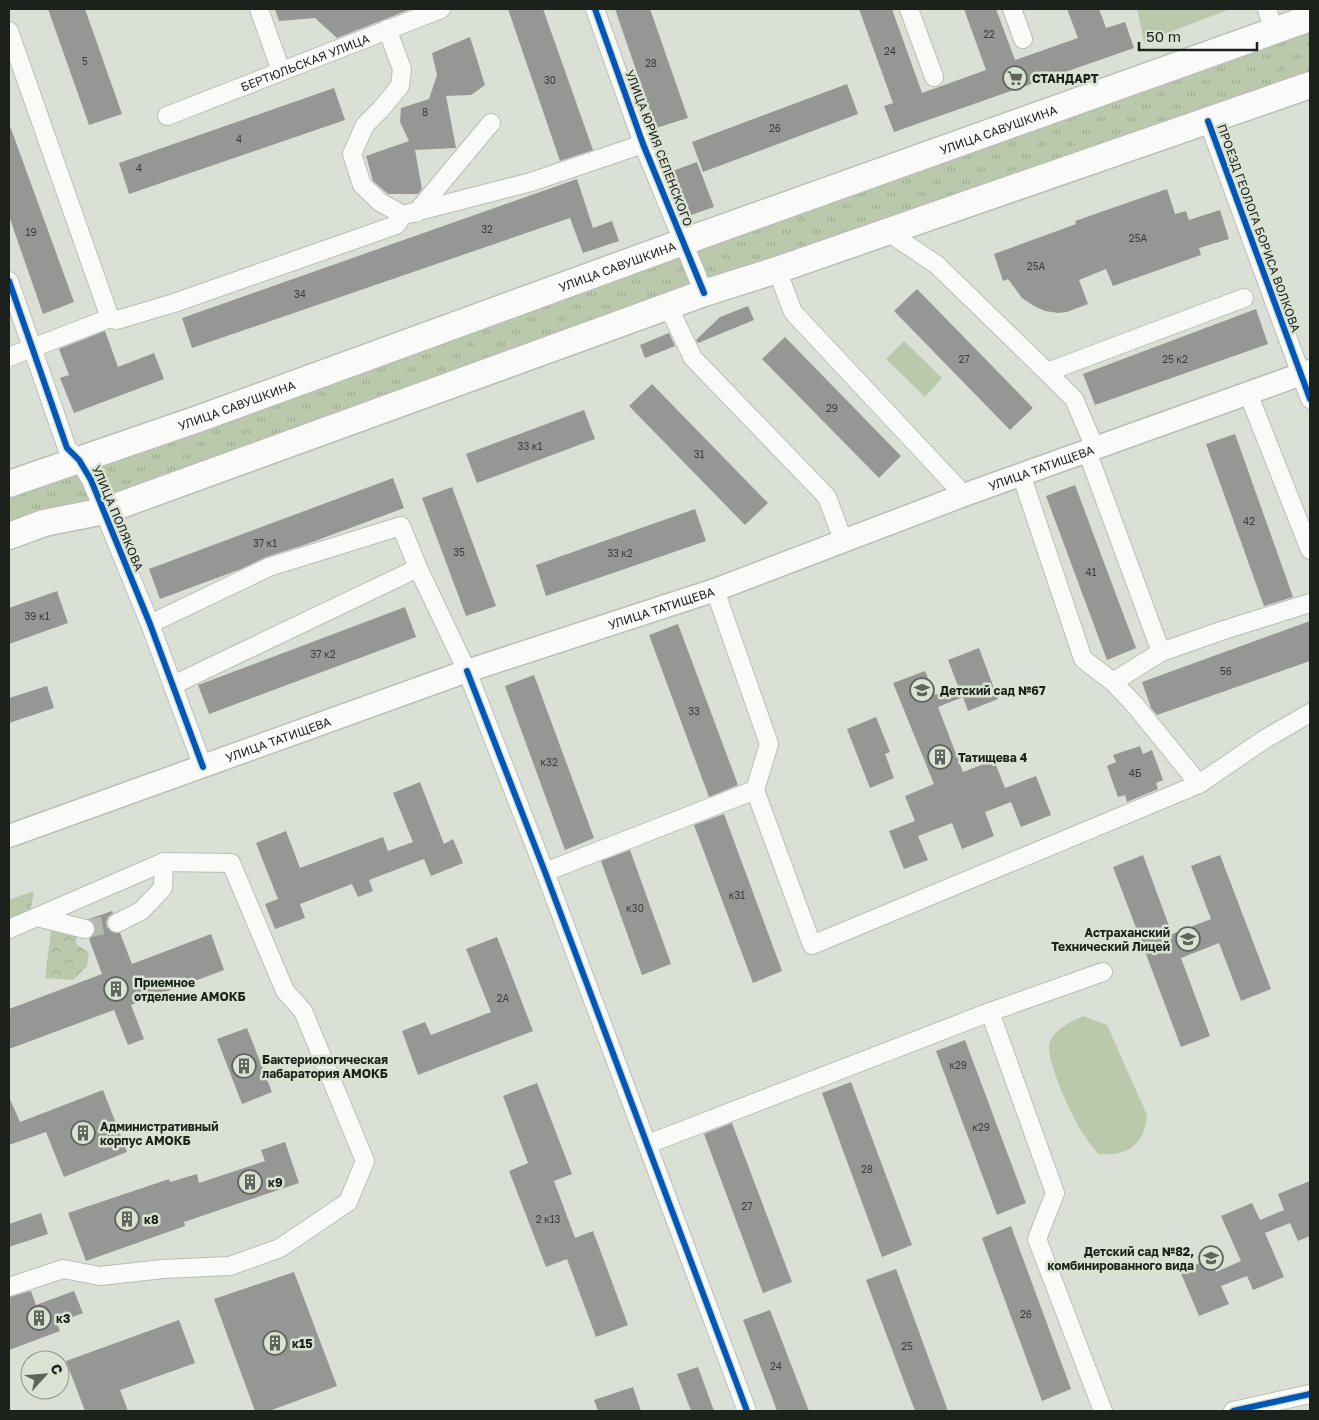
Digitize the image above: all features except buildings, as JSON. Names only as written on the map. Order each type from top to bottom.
[{"type":"highway","name":"УЛИЦА САВУШКИНА","points":[[9,484],[208,416],[705,235],[1271,20],[1310,18]]},
{"type":"highway","points":[[9,536],[44,523],[104,511],[668,306],[778,270],[1310,85]]},
{"type":"main road","name":"УЛИЦА ТАТИЩЕВА","points":[[9,836],[467,671],[715,590],[1021,474],[1305,373]]},
{"type":"street","points":[[259,9],[281,71]]},
{"type":"street","name":"БЕРТЮЛЬСКАЯ УЛИЦА","points":[[167,116],[441,9]]},
{"type":"street","name":"УЛИЦА ЮРИЯ СЕЛЕНСКОГО","points":[[595,9],[644,144],[704,294]]},
{"type":"street","points":[[909,9],[934,76]]},
{"type":"street","points":[[1012,9],[1024,39]]},
{"type":"street","points":[[387,29],[402,69],[400,86],[381,109],[364,125],[352,154],[362,184],[380,202],[410,214],[531,182],[644,144]]},
{"type":"street","points":[[10,40],[110,318]]},
{"type":"street","name":"ПРОЕЗД ГЕОЛОГА БОРИСА ВОЛКОВА","points":[[1208,121],[1305,373],[1310,399]]},
{"type":"street","points":[[9,357],[110,318],[117,320],[174,303],[396,225],[410,214],[492,123]]},
{"type":"street","points":[[888,232],[937,265],[1074,399],[1161,652]]},
{"type":"street","points":[[778,270],[793,312],[964,495]]},
{"type":"street","name":"УЛИЦА ПОЛЯКОВА","points":[[9,281],[67,448],[80,460],[91,480],[150,624],[203,767]]},
{"type":"street","points":[[1046,372],[1244,298]]},
{"type":"street","points":[[668,306],[694,358],[827,498],[843,540]]},
{"type":"street","points":[[1248,393],[1310,550]]},
{"type":"street","points":[[1021,474],[1083,659],[1113,682],[1134,704],[1199,784]]},
{"type":"street","points":[[150,624],[269,567],[401,526],[418,568],[467,671],[648,1144],[747,1411]]},
{"type":"street","points":[[173,685],[418,568]]},
{"type":"street","points":[[715,590],[769,744],[755,790],[812,945],[1199,784],[1265,739],[1310,713]]},
{"type":"street","points":[[1113,682],[1161,652],[1310,603]]},
{"type":"street","points":[[545,872],[755,790]]},
{"type":"street","points":[[117,924],[141,911],[163,888],[164,862]]},
{"type":"street","points":[[9,929],[164,862],[230,863],[285,991],[303,1012],[365,1161],[348,1202],[280,1248],[230,1266],[163,1269],[100,1276],[63,1269],[9,1287]]},
{"type":"street","points":[[37,917],[85,929]]},
{"type":"street","points":[[648,1144],[990,1012],[1103,972]]},
{"type":"street","points":[[990,1012],[1055,1193],[1037,1239],[1104,1411]]},
{"type":"street","points":[[1233,1411],[1310,1394]]},
{"type":"green space","points":[[1137,9],[1230,9],[1144,42]]},
{"type":"green space","points":[[1310,20],[1310,84],[9,536],[9,484]]},
{"type":"green space","points":[[904,341],[942,378],[925,397],[886,359]]},
{"type":"green space","points":[[34,891],[30,914],[9,922],[9,900]]},
{"type":"green space","points":[[51,931],[77,936],[76,944],[89,953],[87,966],[73,980],[45,978]]},
{"type":"green space","points":[[1083,1016],[1107,1025],[1147,1115],[1146,1125],[1139,1141],[1126,1151],[1098,1154],[1079,1128],[1055,1074],[1049,1049],[1050,1041],[1056,1032]]},
{"type":"tunnel","points":[[85,929],[117,923]]},
{"type":"cycle path","points":[[595,9],[643,144],[704,293]]},
{"type":"cycle path","points":[[1208,121],[1310,399]]},
{"type":"cycle path","points":[[9,281],[67,448],[79,460],[91,480],[150,624],[203,767]]},
{"type":"cycle path","points":[[467,671],[545,872],[747,1411]]},
{"type":"cycle path","points":[[1233,1411],[1310,1394]]},
{"type":"place","name":"СТАНДАРТ","points":[[1015,78]]},
{"type":"place","name":"Детский сад №67","points":[[922,690]]},
{"type":"place","name":"Татищева 4","points":[[940,757]]},
{"type":"place","name":"Астраханский Технический Лицей","points":[[1188,939]]},
{"type":"place","name":"Приемное отделение АМОКБ","points":[[116,989]]},
{"type":"place","name":"Бактериологическая лабаратория АМОКБ","points":[[244,1066]]},
{"type":"place","name":"Административный корпус АМОКБ","points":[[83,1133]]},
{"type":"place","name":"к9","points":[[250,1182]]},
{"type":"place","name":"к8","points":[[127,1219]]},
{"type":"place","name":"Детский сад №82, комбинированного вида","points":[[1211,1258]]},
{"type":"place","name":"к3","points":[[39,1318]]},
{"type":"place","name":"к15","points":[[275,1343]]}]
